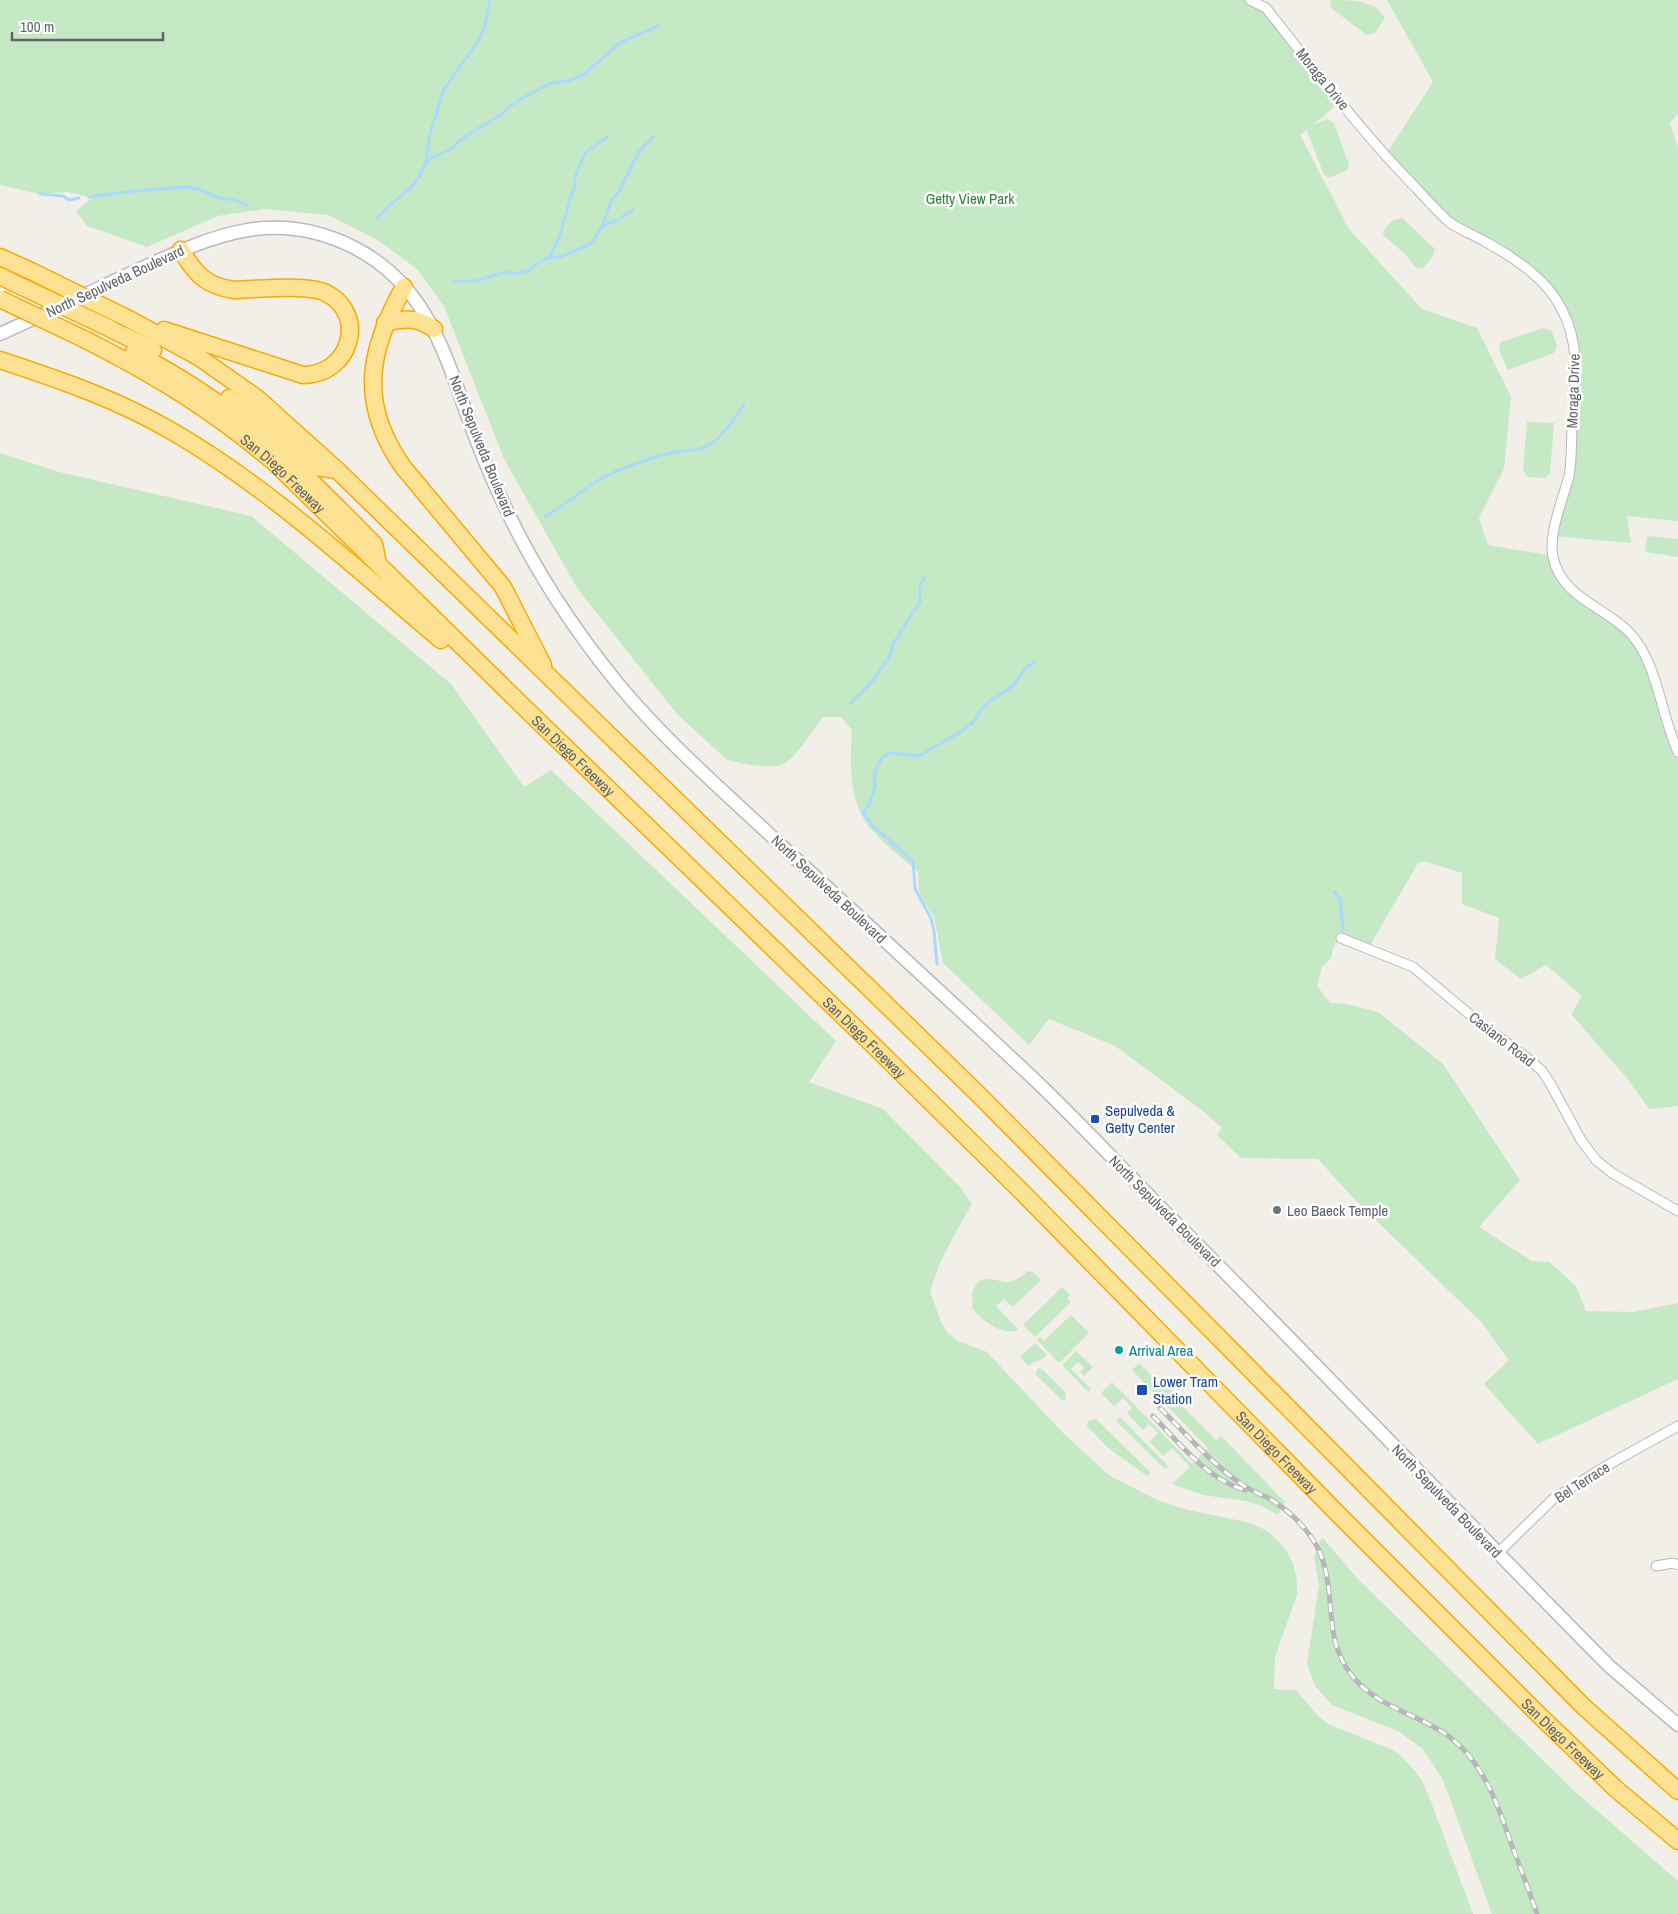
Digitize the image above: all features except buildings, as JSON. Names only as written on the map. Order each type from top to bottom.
[{"type":"highway","points":[[131,320],[267,362],[296,374],[319,374],[336,364],[341,358],[348,342],[349,323],[342,307],[327,293],[308,289],[234,290],[224,288],[206,281],[198,275],[190,267],[180,250]]},
{"type":"highway","points":[[0,257],[131,320],[200,358],[257,398],[337,470],[864,983],[1103,1220],[1584,1707],[1678,1791]]},
{"type":"highway","points":[[3,283],[99,334],[144,345],[174,362],[251,413],[316,467],[337,470]]},
{"type":"highway","points":[[404,287],[386,323],[376,350],[373,377],[375,406],[387,443],[402,467],[503,587],[550,678]]},
{"type":"highway","name":"San Diego Freeway","points":[[0,299],[99,334],[245,437],[275,463],[865,1037],[1076,1246],[1341,1517],[1538,1714],[1616,1789],[1678,1841]]},
{"type":"highway","points":[[386,323],[408,318],[417,320],[434,329]]},
{"type":"highway","points":[[0,360],[99,394],[174,432],[218,459],[276,502],[530,713]]},
{"type":"main road","name":"North Sepulveda Boulevard","points":[[0,334],[180,250],[244,229],[264,227],[303,231],[329,237],[352,247],[382,266],[404,287],[434,329],[482,455],[517,532],[546,584],[598,658],[635,704],[700,770],[1065,1109],[1609,1666],[1678,1725]]},
{"type":"street","name":"Moraga Drive","points":[[1250,0],[1266,8],[1370,140],[1450,223],[1522,265],[1547,287],[1562,308],[1574,341],[1576,374],[1569,473],[1554,536],[1553,556],[1559,576],[1574,592],[1629,633],[1639,646],[1649,664],[1671,737],[1678,752]]},
{"type":"street","name":"Casiano Road","points":[[1341,938],[1413,967],[1475,1019],[1531,1061],[1542,1071],[1550,1083],[1581,1140],[1596,1160],[1612,1173],[1678,1210]]},
{"type":"street","name":"Bel Terrace","points":[[1498,1553],[1553,1499],[1606,1466],[1678,1426]]},
{"type":"street","points":[[1656,1566],[1673,1563],[1678,1565]]},
{"type":"green space","name":"Getty View Park","points":[[0,0],[1250,0],[1266,8],[1341,101],[1313,125],[1328,119],[1334,123],[1349,165],[1347,170],[1329,178],[1324,175],[1307,131],[1308,129],[1300,135],[1349,229],[1422,309],[1477,328],[1511,397],[1504,469],[1479,518],[1488,545],[1553,556],[1559,576],[1629,633],[1639,646],[1678,750],[1678,1106],[1649,1109],[1626,1077],[1571,1014],[1582,996],[1546,965],[1521,979],[1495,959],[1499,918],[1462,904],[1462,873],[1424,861],[1418,863],[1368,949],[1339,940],[1338,943],[1335,943],[1331,958],[1322,967],[1317,986],[1330,1003],[1346,1004],[1378,1012],[1443,1064],[1520,1180],[1479,1227],[1532,1261],[1549,1262],[1576,1286],[1586,1311],[1634,1312],[1678,1303],[1678,1379],[1538,1444],[1484,1384],[1509,1360],[1481,1322],[1354,1199],[1318,1159],[1241,1158],[1217,1135],[1222,1128],[1203,1111],[1115,1046],[1049,1019],[1029,1045],[943,963],[934,917],[919,894],[918,872],[877,836],[858,808],[852,783],[852,730],[841,717],[823,717],[799,750],[783,764],[763,766],[726,759],[677,714],[577,588],[504,459],[444,306],[417,269],[379,241],[328,215],[265,209],[218,216],[147,247],[87,226],[76,211],[92,198],[68,192],[40,194],[0,185]]},
{"type":"green space","points":[[1330,0],[1369,4],[1381,12],[1385,18],[1375,33],[1367,35],[1331,8]]},
{"type":"green space","points":[[1387,0],[1678,0],[1678,113],[1670,123],[1678,148],[1678,521],[1627,516],[1631,543],[1553,536],[1569,473],[1575,374],[1562,308],[1522,265],[1450,223],[1385,156],[1433,82]]},
{"type":"green space","points":[[1402,218],[1435,249],[1434,255],[1423,268],[1416,268],[1405,254],[1383,235],[1385,228],[1390,223]]},
{"type":"green space","points":[[1544,328],[1552,331],[1557,347],[1554,353],[1508,370],[1499,350],[1501,342]]},
{"type":"green space","points":[[1527,422],[1554,423],[1550,473],[1545,478],[1528,477],[1523,471]]},
{"type":"green space","points":[[0,453],[59,472],[251,516],[451,684],[524,787],[551,770],[836,1041],[809,1082],[883,1109],[960,1187],[972,1204],[939,1265],[930,1292],[941,1322],[947,1332],[958,1341],[987,1352],[1064,1434],[1110,1476],[1159,1501],[1188,1510],[1251,1523],[1267,1531],[1279,1542],[1287,1551],[1293,1564],[1297,1580],[1297,1595],[1275,1657],[1274,1689],[1296,1690],[1318,1716],[1328,1724],[1399,1754],[1416,1772],[1423,1782],[1473,1914],[0,1914]]},
{"type":"green space","points":[[1647,536],[1678,539],[1678,557],[1645,552]]},
{"type":"green space","points":[[1028,1271],[1033,1272],[1041,1280],[1013,1307],[1004,1299],[996,1306],[1018,1329],[1015,1331],[997,1328],[972,1308],[973,1291],[980,1281],[988,1279],[1009,1282]]},
{"type":"green space","points":[[1062,1287],[1070,1295],[1067,1298],[1071,1302],[1035,1337],[1023,1325]]},
{"type":"green space","points":[[1071,1315],[1089,1333],[1059,1363],[1037,1340],[1040,1337],[1044,1341]]},
{"type":"green space","points":[[1035,1343],[1047,1355],[1028,1366],[1020,1357]]},
{"type":"green space","points":[[1076,1351],[1093,1367],[1084,1376],[1080,1372],[1084,1368],[1078,1362],[1071,1369],[1091,1389],[1088,1392],[1062,1365]]},
{"type":"green space","points":[[1139,1363],[1159,1383],[1163,1381],[1184,1402],[1181,1405],[1216,1440],[1221,1436],[1285,1502],[1278,1515],[1259,1505],[1246,1501],[1203,1495],[1172,1484],[1190,1467],[1172,1448],[1163,1456],[1150,1442],[1158,1433],[1149,1424],[1143,1430],[1127,1413],[1132,1407],[1123,1398],[1114,1406],[1101,1393],[1112,1382],[1192,1464],[1208,1448],[1132,1370]]},
{"type":"green space","points":[[1038,1368],[1043,1370],[1066,1393],[1066,1398],[1063,1401],[1035,1374]]},
{"type":"green space","points":[[1120,1417],[1168,1466],[1165,1469],[1116,1421]]},
{"type":"green space","points":[[1096,1419],[1150,1472],[1149,1476],[1108,1448],[1087,1426],[1090,1420]]},
{"type":"green space","points":[[1322,1537],[1357,1578],[1571,1788],[1678,1881],[1678,1914],[1492,1914],[1443,1780],[1423,1749],[1398,1731],[1332,1705],[1315,1686],[1307,1664],[1319,1585],[1314,1557]]},
{"type":"waterway","points":[[426,163],[429,137],[444,89],[479,40],[485,25],[490,0]]},
{"type":"waterway","points":[[377,219],[412,186],[431,158],[449,150],[467,135],[498,117],[510,106],[526,96],[551,83],[567,81],[583,75],[621,42],[658,26]]},
{"type":"waterway","points":[[549,258],[561,232],[575,186],[574,180],[585,153],[607,137]]},
{"type":"waterway","points":[[602,226],[612,199],[617,195],[639,152],[653,137]]},
{"type":"waterway","points":[[89,197],[133,191],[187,187],[199,189],[218,198],[236,200],[247,206]]},
{"type":"waterway","points":[[40,194],[63,196],[69,200],[79,198]]},
{"type":"waterway","points":[[455,281],[476,281],[505,272],[515,274],[529,271],[547,258],[559,257],[587,246],[595,239],[601,227],[633,210]]},
{"type":"waterway","points":[[545,516],[593,484],[617,471],[659,456],[705,447],[722,434],[744,405]]},
{"type":"waterway","points":[[851,703],[874,679],[890,656],[893,644],[920,602],[920,585],[925,578]]},
{"type":"waterway","points":[[937,964],[931,918],[915,889],[913,861],[873,826],[863,813],[869,805],[875,787],[874,778],[877,767],[882,758],[890,753],[919,756],[959,733],[973,722],[987,703],[1012,687],[1023,671],[1035,662]]},
{"type":"waterway","points":[[1334,892],[1340,899],[1343,931]]},
{"type":"railway","points":[[1160,1408],[1218,1466],[1243,1485],[1283,1508],[1311,1536],[1323,1560],[1336,1646],[1343,1662],[1354,1678],[1374,1696],[1447,1735],[1460,1745],[1470,1757],[1494,1798],[1537,1914]]},
{"type":"railway","points":[[1153,1416],[1206,1469],[1231,1485],[1245,1490]]},
{"type":"place","name":"Sepulveda & Getty Center","points":[[1095,1119]]},
{"type":"place","name":"Leo Baeck Temple","points":[[1277,1210]]},
{"type":"place","name":"Arrival Area","points":[[1119,1350]]},
{"type":"place","name":"Lower Tram Station","points":[[1142,1390]]}]
